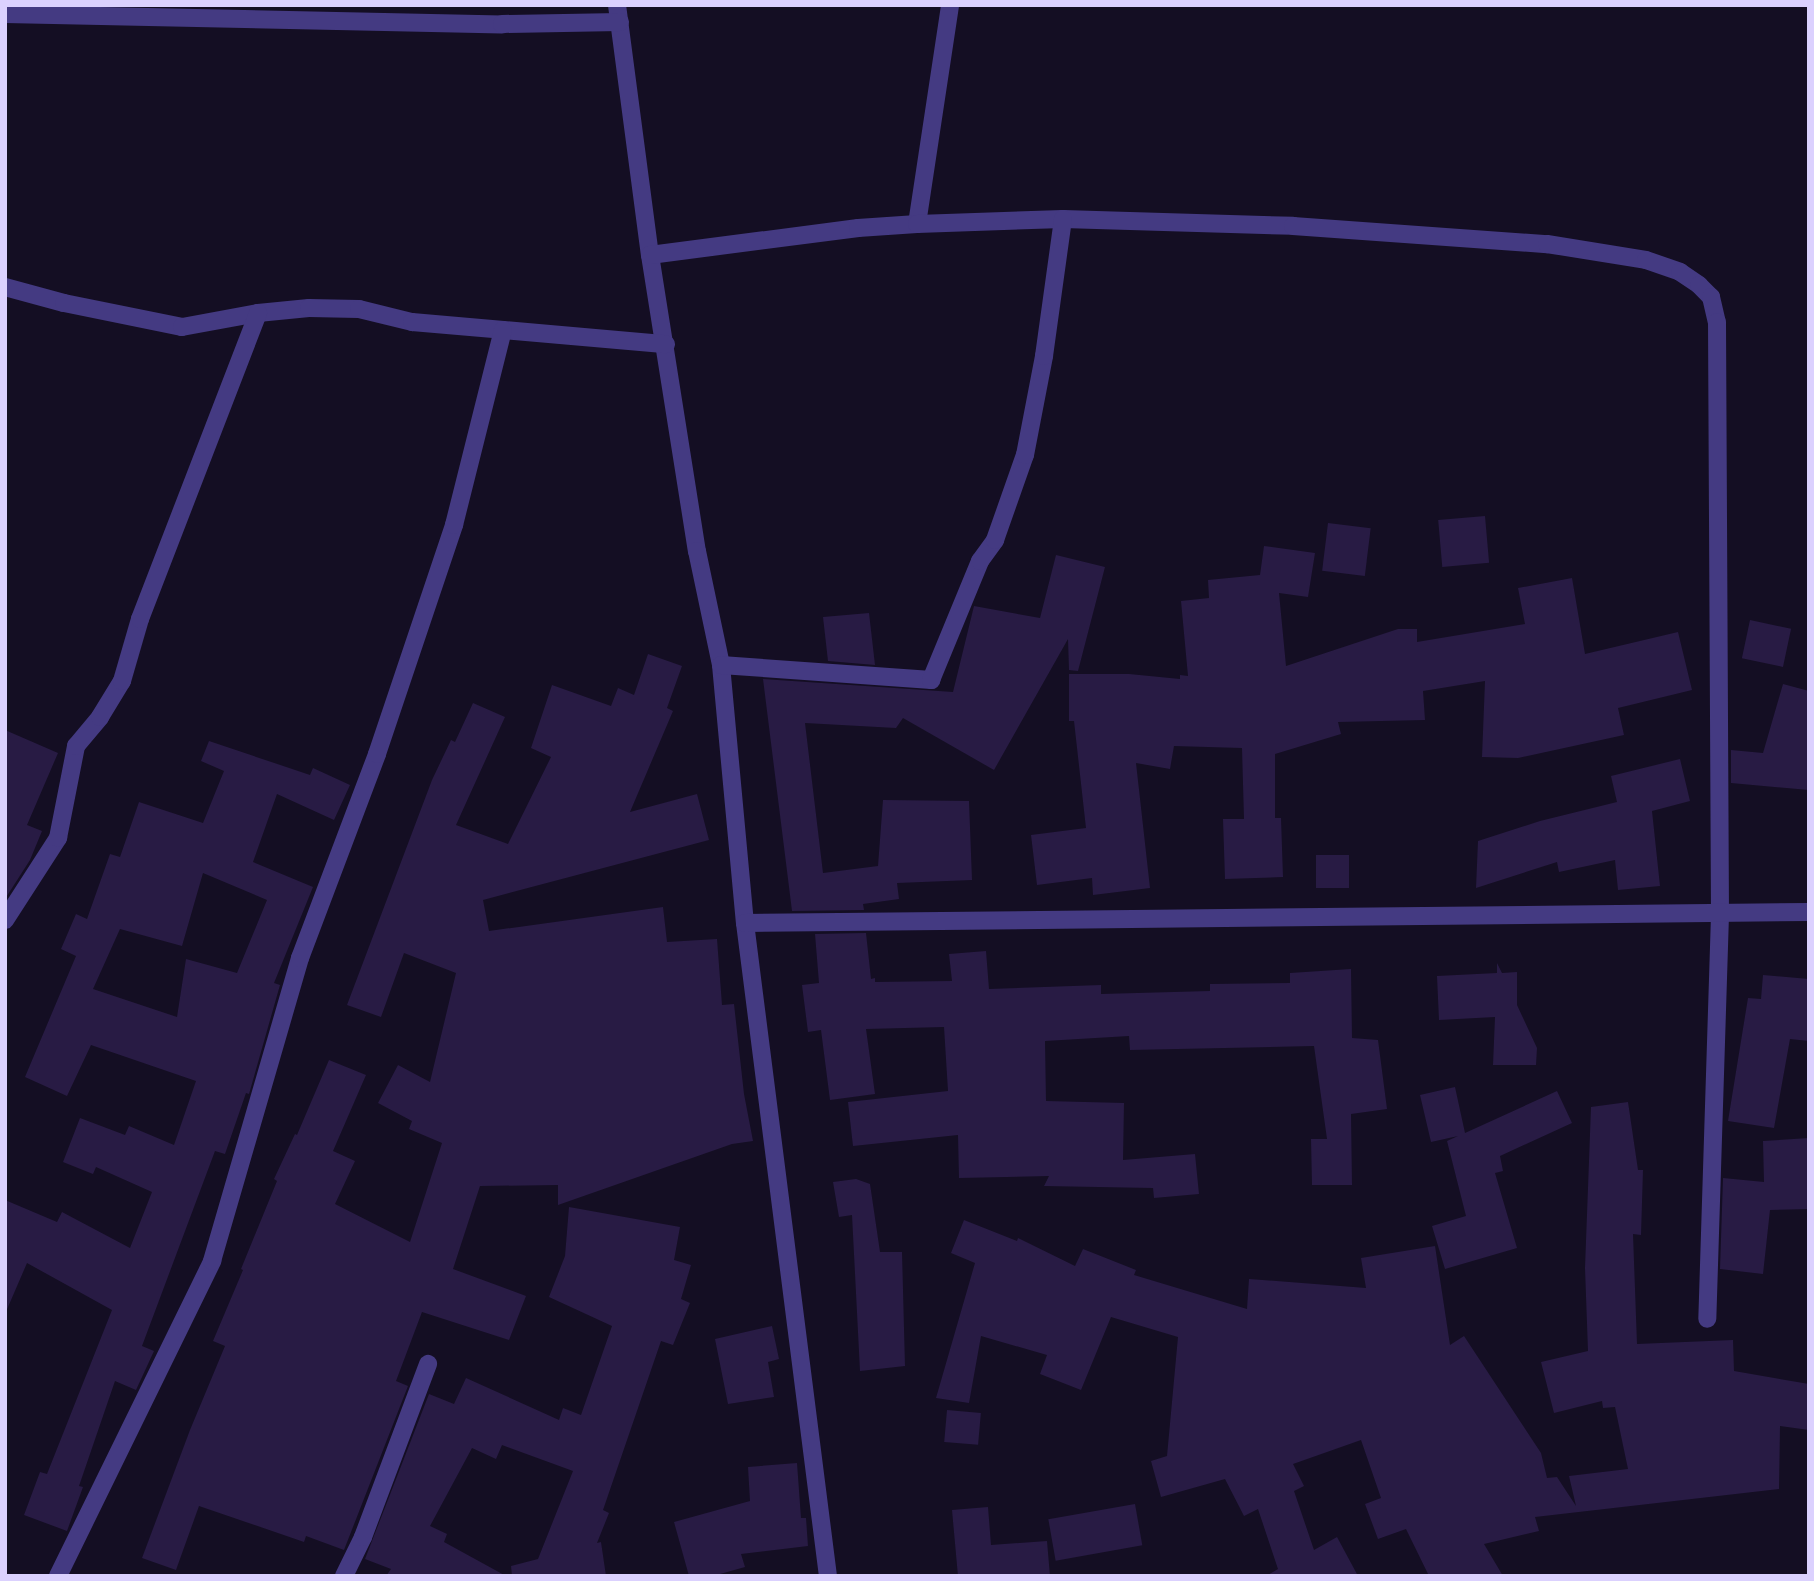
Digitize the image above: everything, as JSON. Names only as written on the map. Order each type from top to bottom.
[{"type":"street","points":[[918,224],[950,5]]},
{"type":"street","points":[[5,14],[489,24],[619,14],[650,255],[697,551],[720,665],[745,923],[828,1576]]},
{"type":"street","points":[[720,665],[931,680],[980,561],[995,540],[1025,455],[1044,356],[1063,219]]},
{"type":"street","points":[[650,255],[858,228],[918,224],[1063,219],[1293,226],[1547,244],[1646,260],[1680,272],[1711,297],[1717,322],[1720,915],[1707,1319]]},
{"type":"street","points":[[5,287],[64,303],[183,327],[258,313],[309,308],[359,309],[412,322],[666,344]]},
{"type":"street","points":[[5,920],[58,838],[76,746],[100,717],[122,681],[140,619],[258,313]]},
{"type":"street","points":[[58,1576],[212,1261],[300,958],[377,754],[454,525],[503,330]]},
{"type":"street","points":[[745,923],[1809,912]]},
{"type":"street","points":[[344,1576],[363,1536],[428,1364]]},
{"type":"building","points":[[1485,516],[1489,563],[1442,567],[1438,520]]},
{"type":"building","points":[[1328,523],[1371,528],[1365,576],[1322,571]]},
{"type":"building","points":[[1264,546],[1315,553],[1308,597],[1279,593],[1286,666],[1398,629],[1417,629],[1417,642],[1525,624],[1518,588],[1572,578],[1585,654],[1678,632],[1692,690],[1618,708],[1624,735],[1518,758],[1482,757],[1485,681],[1423,691],[1425,720],[1338,722],[1341,734],[1275,754],[1275,818],[1281,818],[1283,877],[1225,879],[1223,819],[1244,819],[1242,748],[1174,746],[1170,769],[1136,763],[1150,888],[1093,895],[1092,878],[1037,885],[1031,835],[1086,828],[1074,721],[1069,721],[1069,674],[1129,674],[1180,679],[1180,675],[1188,676],[1181,601],[1209,598],[1208,580],[1260,575]]},
{"type":"building","points":[[1056,555],[1105,567],[1078,671],[1069,670],[1068,639],[994,770],[903,718],[896,728],[805,723],[823,873],[878,866],[883,800],[969,801],[972,880],[897,883],[899,899],[863,904],[864,910],[792,911],[763,679],[953,692],[974,606],[1040,618]]},
{"type":"building","points":[[869,613],[875,665],[828,661],[823,617]]},
{"type":"building","points":[[1750,620],[1791,629],[1783,667],[1742,658]]},
{"type":"building","points":[[648,654],[682,666],[667,708],[673,711],[630,812],[697,794],[709,840],[483,900],[489,931],[663,907],[667,942],[717,939],[722,1005],[734,1004],[744,1094],[753,1141],[732,1144],[558,1205],[558,1185],[480,1186],[453,1269],[526,1296],[509,1340],[422,1312],[396,1381],[408,1386],[344,1550],[306,1536],[304,1542],[199,1506],[176,1570],[142,1558],[225,1346],[213,1341],[277,1181],[274,1179],[295,1134],[297,1135],[329,1060],[366,1075],[333,1151],[355,1161],[335,1204],[410,1242],[442,1143],[409,1129],[412,1121],[378,1103],[398,1065],[430,1082],[456,973],[404,953],[381,1017],[347,1005],[432,780],[451,740],[455,742],[473,703],[505,717],[456,825],[508,844],[551,757],[531,748],[552,685],[611,706],[618,688],[634,695]]},
{"type":"building","points":[[1783,684],[1809,691],[1809,790],[1731,783],[1731,750],[1763,753]]},
{"type":"building","points":[[5,730],[58,753],[27,825],[42,831],[30,860],[5,899]]},
{"type":"building","points":[[209,741],[310,775],[313,768],[350,785],[334,820],[277,794],[253,862],[313,887],[274,983],[280,985],[249,1094],[246,1093],[225,1154],[215,1151],[142,1346],[154,1351],[136,1390],[115,1381],[79,1486],[83,1487],[67,1531],[24,1515],[40,1472],[47,1474],[112,1310],[27,1263],[5,1314],[5,1200],[57,1222],[62,1212],[130,1248],[152,1192],[96,1167],[93,1174],[63,1162],[80,1118],[125,1135],[129,1126],[174,1145],[196,1081],[91,1045],[67,1096],[25,1077],[76,956],[61,949],[76,914],[87,919],[110,854],[120,857],[139,802],[203,823],[224,771],[201,761]],"holes":[[[203,873],[267,900],[237,973],[186,959],[177,1017],[93,989],[120,929],[182,946]]]},
{"type":"building","points":[[1680,759],[1690,801],[1652,811],[1660,886],[1618,890],[1615,860],[1559,872],[1557,862],[1476,888],[1478,841],[1540,821],[1617,802],[1611,776]]},
{"type":"building","points":[[1316,855],[1349,855],[1349,888],[1316,888]]},
{"type":"building","points":[[866,933],[871,979],[875,978],[875,982],[952,981],[949,954],[986,951],[989,989],[1101,985],[1101,994],[1210,991],[1210,984],[1290,983],[1290,973],[1351,969],[1352,1038],[1378,1040],[1387,1109],[1351,1114],[1352,1185],[1312,1185],[1311,1139],[1327,1139],[1314,1046],[1130,1050],[1129,1036],[1045,1041],[1046,1101],[1124,1103],[1123,1160],[1195,1154],[1199,1194],[1154,1198],[1153,1188],[1044,1186],[1049,1176],[959,1178],[958,1135],[853,1146],[848,1102],[948,1091],[944,1027],[866,1029],[875,1094],[830,1100],[821,1030],[808,1032],[802,985],[819,983],[815,934]]},
{"type":"building","points":[[1497,963],[1502,973],[1517,972],[1517,1005],[1537,1048],[1536,1065],[1493,1065],[1495,1017],[1439,1020],[1437,976],[1497,973]]},
{"type":"building","points":[[1763,975],[1809,979],[1809,1041],[1790,1039],[1774,1128],[1728,1121],[1748,998],[1761,999]]},
{"type":"building","points":[[1455,1087],[1465,1133],[1557,1091],[1572,1123],[1500,1156],[1503,1171],[1495,1173],[1517,1248],[1445,1269],[1432,1226],[1466,1216],[1447,1141],[1458,1136],[1431,1142],[1420,1095]]},
{"type":"building","points":[[1628,1102],[1638,1170],[1643,1170],[1641,1235],[1633,1234],[1637,1344],[1733,1340],[1734,1371],[1809,1384],[1809,1430],[1780,1426],[1779,1489],[1535,1517],[1539,1531],[1484,1544],[1503,1576],[1429,1576],[1406,1529],[1378,1539],[1365,1504],[1381,1498],[1361,1440],[1293,1464],[1304,1486],[1294,1491],[1314,1550],[1337,1537],[1358,1576],[1266,1576],[1278,1569],[1258,1509],[1244,1516],[1225,1479],[1161,1497],[1151,1461],[1167,1456],[1178,1337],[1111,1317],[1081,1390],[1040,1374],[1047,1355],[981,1336],[969,1403],[936,1398],[975,1263],[951,1253],[964,1220],[1017,1241],[1018,1238],[1075,1266],[1083,1249],[1136,1270],[1134,1275],[1247,1309],[1249,1279],[1366,1288],[1361,1258],[1435,1246],[1450,1345],[1464,1336],[1541,1453],[1547,1478],[1557,1477],[1576,1506],[1569,1476],[1628,1469],[1615,1407],[1603,1408],[1602,1401],[1554,1413],[1541,1362],[1588,1351],[1585,1268],[1591,1107]]},
{"type":"building","points":[[1809,1138],[1809,1209],[1770,1210],[1763,1274],[1720,1269],[1723,1178],[1764,1182],[1763,1141]]},
{"type":"building","points":[[856,1179],[870,1184],[880,1252],[902,1252],[905,1366],[860,1371],[852,1215],[839,1217],[833,1182]]},
{"type":"building","points":[[569,1207],[680,1227],[674,1260],[691,1265],[681,1299],[690,1303],[673,1345],[661,1341],[603,1510],[609,1513],[597,1543],[601,1542],[606,1576],[512,1576],[511,1566],[538,1559],[573,1471],[502,1445],[496,1459],[472,1448],[430,1526],[447,1534],[444,1542],[506,1576],[386,1576],[391,1569],[365,1559],[429,1394],[454,1404],[466,1378],[559,1420],[563,1408],[581,1415],[612,1326],[549,1297],[565,1256]]},
{"type":"building","points":[[772,1326],[779,1359],[768,1362],[774,1397],[728,1404],[715,1339]]},
{"type":"building","points":[[947,1410],[981,1413],[978,1445],[944,1442]]},
{"type":"building","points":[[797,1463],[801,1518],[806,1518],[808,1546],[741,1554],[745,1567],[713,1576],[689,1576],[674,1522],[750,1501],[748,1467]]},
{"type":"building","points":[[1135,1504],[1142,1545],[1056,1561],[1048,1519]]},
{"type":"building","points":[[988,1507],[991,1545],[1047,1541],[1050,1576],[958,1576],[952,1510]]}]
